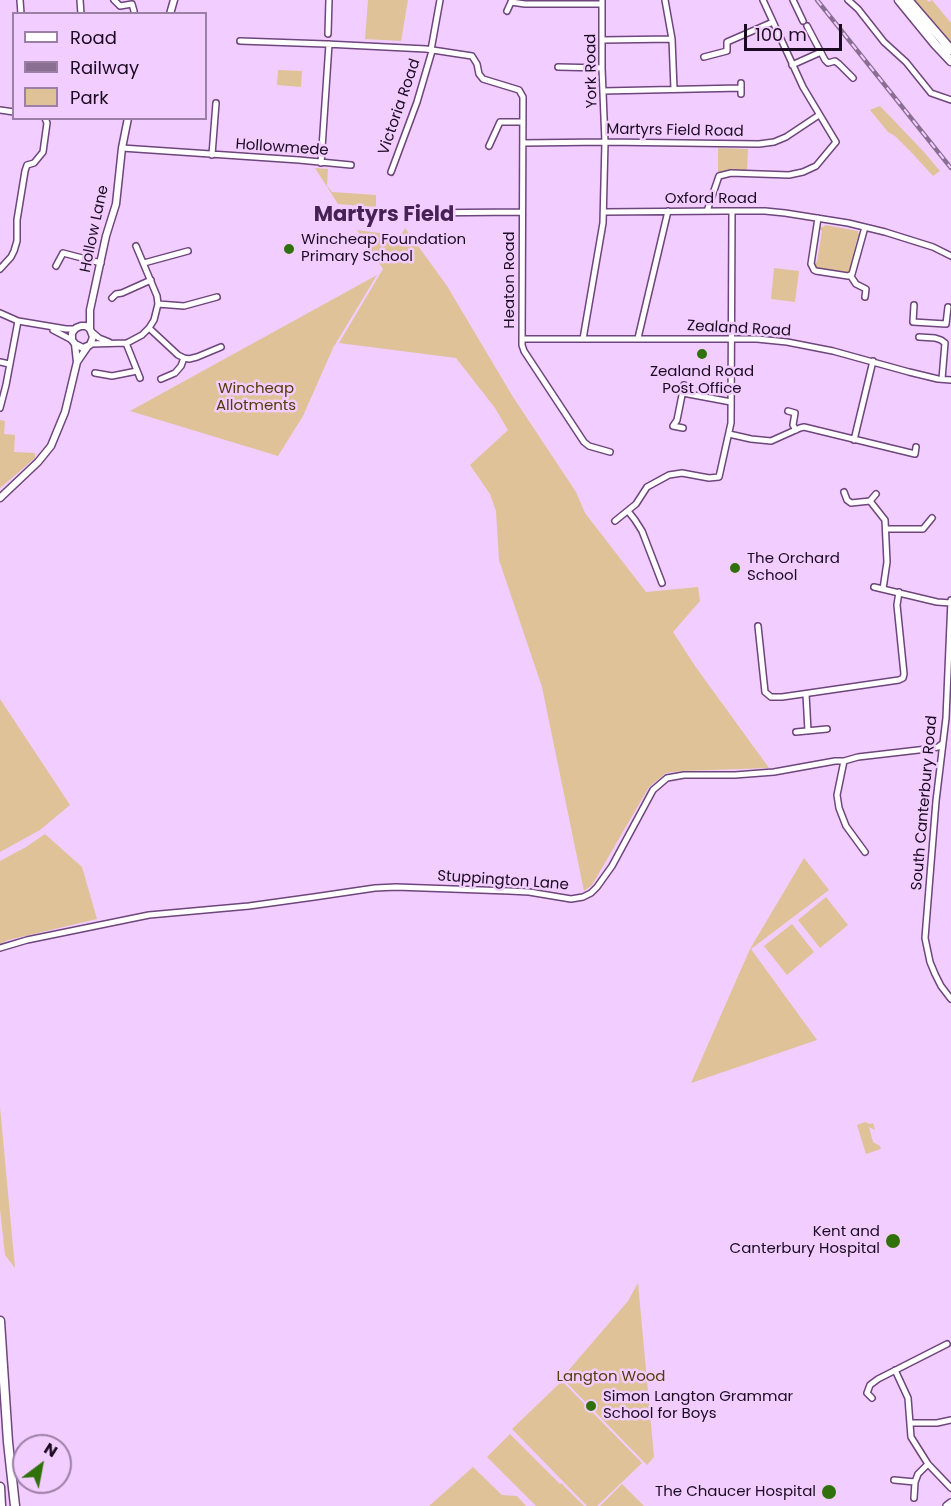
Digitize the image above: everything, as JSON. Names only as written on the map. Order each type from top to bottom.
[{"type":"highway","points":[[899,0],[951,61]]},
{"type":"highway","points":[[908,0],[951,50]]},
{"type":"highway","points":[[0,1321],[8,1442],[15,1506]]},
{"type":"highway","points":[[0,1487],[1,1506]]},
{"type":"main road","points":[[947,1506],[951,1503]]},
{"type":"street","points":[[114,0],[120,6],[132,4],[134,10]]},
{"type":"street","points":[[328,34],[329,0]]},
{"type":"street","name":"Victoria Road","points":[[391,172],[417,102],[431,50],[440,0]]},
{"type":"street","points":[[665,0],[672,39],[674,89]]},
{"type":"street","points":[[707,211],[719,176],[731,173],[789,175],[803,172],[816,166],[836,142],[802,87],[764,0]]},
{"type":"street","points":[[793,0],[825,60],[828,63],[835,61],[853,78]]},
{"type":"street","points":[[848,0],[932,93],[951,100]]},
{"type":"street","points":[[507,11],[511,1],[525,4],[602,2]]},
{"type":"street","name":"York Road","points":[[584,339],[604,212],[602,2]]},
{"type":"street","points":[[704,57],[727,51],[727,42],[773,22]]},
{"type":"street","points":[[603,40],[672,39]]},
{"type":"street","points":[[240,41],[431,50]]},
{"type":"street","points":[[321,163],[329,44]]},
{"type":"street","name":"Heaton Road","points":[[431,50],[472,56],[477,64],[478,74],[483,79],[519,90],[523,97],[522,345],[584,442],[589,446],[610,452]]},
{"type":"street","points":[[792,65],[820,52]]},
{"type":"street","points":[[558,67],[603,68]]},
{"type":"street","points":[[603,91],[741,89]]},
{"type":"street","name":"Hollowmede","points":[[212,155],[216,103]]},
{"type":"street","name":"Martyrs Field Road","points":[[523,143],[766,143],[786,136],[819,115]]},
{"type":"street","points":[[0,269],[14,251],[25,171],[27,165],[34,163],[43,152],[46,120]]},
{"type":"street","name":"Hollow Lane","points":[[0,498],[38,462],[51,446],[65,412],[77,362],[93,338],[90,310],[106,236],[116,204],[128,120]]},
{"type":"street","points":[[489,146],[500,122],[522,122]]},
{"type":"street","name":"Hollowmede","points":[[122,148],[351,165]]},
{"type":"street","points":[[638,338],[668,211]]},
{"type":"street","points":[[615,521],[636,504],[647,487],[673,473],[719,477],[731,423],[732,211]]},
{"type":"street","name":"Oxford Road","points":[[604,212],[765,211],[865,227],[920,242],[951,256]]},
{"type":"street","points":[[412,213],[522,212]]},
{"type":"street","points":[[818,218],[811,264],[814,270],[850,275],[854,271],[865,227]]},
{"type":"street","points":[[46,326],[64,334],[82,348],[100,343],[126,343],[142,335],[154,320],[158,304],[151,280],[136,246]]},
{"type":"street","points":[[144,263],[188,250]]},
{"type":"street","points":[[56,266],[63,253],[100,263]]},
{"type":"street","points":[[850,275],[856,284],[866,289],[865,297]]},
{"type":"street","points":[[112,298],[116,294],[151,280]]},
{"type":"street","points":[[158,304],[189,306],[217,297]]},
{"type":"street","points":[[914,305],[913,322],[929,323],[946,324],[948,307]]},
{"type":"street","name":"Hollow Lane","points":[[77,362],[72,333],[90,310]]},
{"type":"street","points":[[0,313],[18,321],[46,326],[68,329],[86,326],[99,338],[116,344]]},
{"type":"street","points":[[0,408],[18,321]]},
{"type":"street","points":[[928,338],[929,323]]},
{"type":"street","points":[[149,328],[184,358],[197,357],[221,347]]},
{"type":"street","points":[[919,337],[941,340],[945,344],[942,379]]},
{"type":"street","name":"Zealand Road","points":[[522,339],[757,339],[811,346],[909,372],[951,380]]},
{"type":"street","points":[[126,343],[140,378]]},
{"type":"street","points":[[161,379],[175,373],[184,358]]},
{"type":"street","points":[[854,440],[873,361]]},
{"type":"street","points":[[0,362],[9,364]]},
{"type":"street","points":[[94,373],[112,376],[137,371]]},
{"type":"street","points":[[683,428],[673,426],[677,420],[684,385]]},
{"type":"street","points":[[682,393],[731,402]]},
{"type":"street","points":[[788,411],[795,413],[793,425],[796,430]]},
{"type":"street","points":[[729,434],[751,440],[771,441],[804,427],[915,454],[916,447]]},
{"type":"street","points":[[844,492],[851,503],[870,501],[876,494]]},
{"type":"street","points":[[870,501],[885,520],[887,562],[883,589]]},
{"type":"street","points":[[628,511],[642,531],[662,583]]},
{"type":"street","points":[[886,529],[923,529],[932,518]]},
{"type":"street","points":[[656,563],[663,560]]},
{"type":"street","points":[[874,586],[951,604]]},
{"type":"street","points":[[758,626],[765,692],[771,697],[898,680],[903,678],[904,669],[897,605],[899,592]]},
{"type":"street","name":"South Canterbury Road","points":[[951,604],[948,717],[942,744],[936,801],[925,938],[935,974],[951,999]]},
{"type":"street","points":[[806,694],[808,731]]},
{"type":"street","points":[[796,732],[827,729]]},
{"type":"street","name":"Stuppington Lane","points":[[0,948],[27,940],[149,915],[249,906],[375,888],[509,891],[571,898],[583,897],[597,887],[612,866],[653,790],[667,778],[769,773],[835,761],[927,749],[942,744]]},
{"type":"street","points":[[844,761],[837,795],[838,804],[842,818],[858,848],[865,852]]},
{"type":"street","points":[[872,1398],[867,1393],[870,1385],[878,1379],[947,1344]]},
{"type":"street","points":[[895,1370],[908,1398],[911,1437],[928,1464],[951,1488]]},
{"type":"street","points":[[910,1423],[937,1423],[951,1420]]},
{"type":"street","points":[[914,1498],[918,1474],[928,1464]]},
{"type":"street","points":[[894,1480],[915,1482]]},
{"type":"green space","points":[[368,0],[408,0],[401,41],[365,39]]},
{"type":"green space","points":[[913,0],[929,2],[932,0],[951,23],[951,45]]},
{"type":"green space","points":[[278,70],[302,71],[301,87],[277,85]]},
{"type":"green space","points":[[880,106],[940,171],[933,176],[895,136],[888,132],[870,110]]},
{"type":"green space","points":[[718,148],[748,149],[747,171],[718,172]]},
{"type":"green space","points":[[315,168],[328,169],[327,186],[332,192],[376,195],[376,207],[338,204]]},
{"type":"green space","points":[[825,225],[858,231],[861,234],[861,238],[857,239],[851,270],[848,273],[817,269],[814,266],[817,262],[822,231],[819,229]]},
{"type":"green space","points":[[405,228],[447,286],[513,397],[576,492],[585,513],[646,592],[698,587],[700,601],[673,632],[769,768],[666,773],[649,787],[592,885],[584,891],[542,687],[499,560],[496,511],[490,494],[470,465],[508,430],[495,408],[456,358],[339,343],[383,269],[357,230],[401,236]]},
{"type":"green space","points":[[774,268],[799,271],[795,302],[771,299]]},
{"type":"green space","name":"Wincheap Allotments","points":[[377,275],[333,348],[303,416],[278,456],[130,411]]},
{"type":"green space","points":[[0,420],[5,421],[4,434],[15,435],[14,452],[35,453],[35,458],[0,488]]},
{"type":"green space","points":[[0,699],[70,805],[40,830],[0,852]]},
{"type":"green space","points":[[45,834],[82,867],[97,919],[8,940],[0,944],[0,861]]},
{"type":"green space","points":[[804,858],[829,890],[751,949],[817,1040],[691,1083],[750,949]]},
{"type":"green space","points":[[826,897],[848,925],[820,948],[798,920]]},
{"type":"green space","points":[[792,924],[814,952],[787,975],[764,946]]},
{"type":"green space","points":[[0,1107],[15,1268],[5,1255],[0,1209]]},
{"type":"green space","points":[[865,1122],[873,1123],[875,1130],[869,1127],[873,1142],[881,1149],[866,1154],[857,1125]]},
{"type":"green space","name":"Langton Wood","points":[[638,1283],[654,1457],[647,1465],[562,1378],[628,1301]]},
{"type":"green space","points":[[562,1381],[642,1463],[597,1506],[587,1506],[512,1429]]},
{"type":"green space","points":[[510,1434],[584,1506],[536,1506],[487,1457]]},
{"type":"green space","points":[[473,1467],[502,1495],[517,1496],[526,1506],[429,1506]]},
{"type":"green space","points":[[622,1484],[644,1506],[600,1506]]},
{"type":"railway","points":[[817,0],[951,168]]},
{"type":"place","name":"Wincheap Foundation Primary School","points":[[289,249]]},
{"type":"place","name":"Zealand Road Post Office","points":[[702,354]]},
{"type":"place","name":"The Orchard School","points":[[735,568]]},
{"type":"place","name":"Kent and Canterbury Hospital","points":[[893,1241]]},
{"type":"place","name":"Simon Langton Grammar School for Boys","points":[[591,1406]]},
{"type":"place","name":"The Chaucer Hospital","points":[[829,1492]]},
{"type":"district","name":"Martyrs Field","points":[[384,216]]}]
